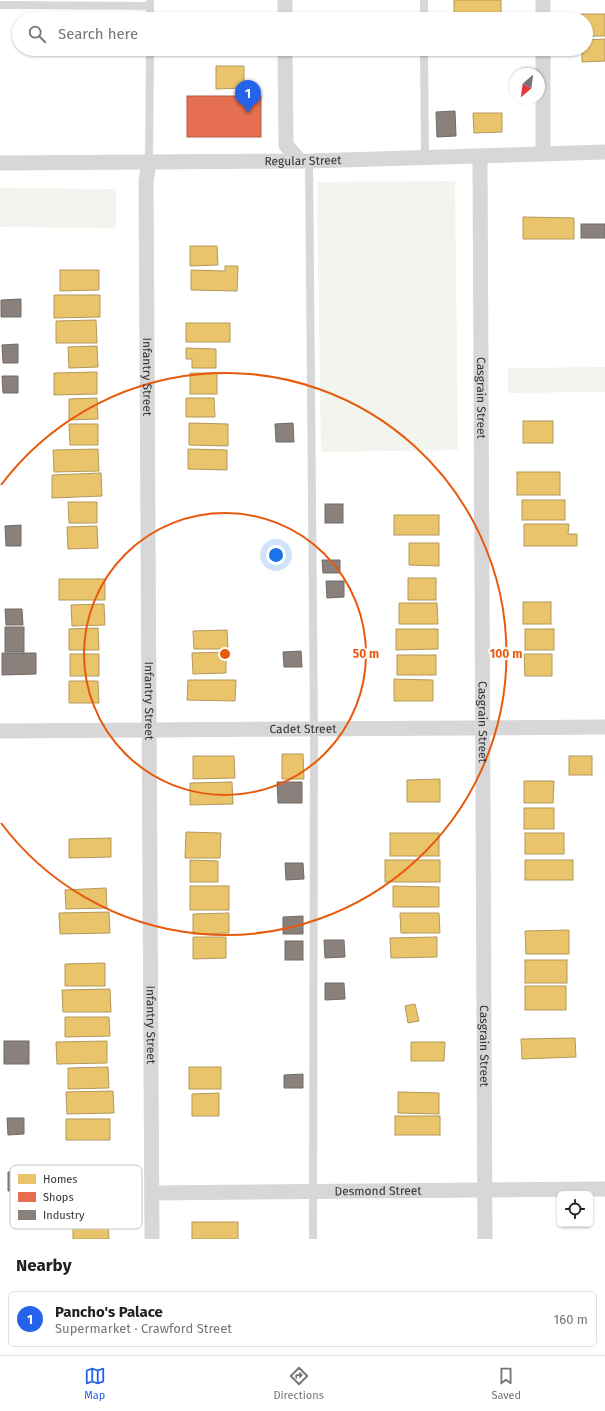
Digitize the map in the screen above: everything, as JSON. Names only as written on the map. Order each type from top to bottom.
[{"type":"street","points":[[285,0],[285,12]]},
{"type":"street","points":[[543,0],[543,12]]},
{"type":"street","points":[[285,56],[286,145],[305,161]]},
{"type":"street","points":[[543,56],[544,154]]},
{"type":"street","name":"Regular Street","points":[[0,163],[305,161],[605,152]]},
{"type":"street","name":"Casgrain Street","points":[[480,156],[485,1239]]},
{"type":"street","name":"Infantry Street","points":[[149,163],[146,181],[152,1239]]},
{"type":"street","name":"Cadet Street","points":[[0,731],[605,727]]},
{"type":"street","name":"Desmond Street","points":[[152,1193],[605,1189]]},
{"type":"lane","points":[[424,0],[424,12]]},
{"type":"lane","points":[[0,5],[150,3]]},
{"type":"lane","points":[[149,163],[150,56]]},
{"type":"lane","points":[[424,56],[425,158]]},
{"type":"lane","points":[[305,161],[314,729],[313,1239]]},
{"type":"shaded area","points":[[455,181],[458,450],[321,452],[317,182]]},
{"type":"shaded area","points":[[0,188],[116,189],[116,228],[0,227]]},
{"type":"shaded area","points":[[605,367],[605,392],[508,393],[508,368]]},
{"type":"building: Homes","points":[[454,0],[501,0],[501,12],[454,12]]},
{"type":"building: Homes","points":[[593,14],[605,14],[605,36],[593,36]]},
{"type":"building: Homes","points":[[605,39],[605,61],[582,62],[582,56],[593,56],[593,40]]},
{"type":"building: Homes","points":[[216,66],[244,66],[244,88],[216,89]]},
{"type":"building: Homes","points":[[473,113],[502,113],[502,132],[474,133]]},
{"type":"building: Homes","points":[[523,217],[574,218],[574,239],[523,239]]},
{"type":"building: Homes","points":[[190,246],[217,246],[218,265],[190,266]]},
{"type":"building: Homes","points":[[225,266],[238,266],[237,291],[191,290],[191,270],[225,271]]},
{"type":"building: Homes","points":[[60,270],[99,270],[99,290],[60,291]]},
{"type":"building: Homes","points":[[54,295],[100,295],[100,317],[54,318]]},
{"type":"building: Homes","points":[[96,320],[97,343],[56,343],[56,321]]},
{"type":"building: Homes","points":[[186,323],[230,323],[230,342],[186,342]]},
{"type":"building: Homes","points":[[97,346],[98,367],[69,368],[68,347]]},
{"type":"building: Homes","points":[[186,348],[216,349],[216,368],[192,368],[192,359],[186,359]]},
{"type":"building: Homes","points":[[97,372],[97,394],[54,395],[54,373]]},
{"type":"building: Homes","points":[[190,373],[217,373],[217,394],[190,394]]},
{"type":"building: Homes","points":[[97,398],[98,419],[69,420],[69,399]]},
{"type":"building: Homes","points":[[186,398],[214,398],[215,417],[186,417]]},
{"type":"building: Homes","points":[[523,421],[553,421],[553,443],[523,443]]},
{"type":"building: Homes","points":[[189,423],[228,424],[228,446],[189,445]]},
{"type":"building: Homes","points":[[69,424],[98,424],[98,445],[70,445]]},
{"type":"building: Homes","points":[[98,449],[99,471],[54,472],[53,450]]},
{"type":"building: Homes","points":[[188,449],[227,450],[227,470],[188,469]]},
{"type":"building: Homes","points":[[517,472],[560,472],[560,495],[517,495]]},
{"type":"building: Homes","points":[[101,473],[102,496],[52,498],[52,475]]},
{"type":"building: Homes","points":[[522,500],[565,500],[565,520],[522,520]]},
{"type":"building: Homes","points":[[68,502],[97,502],[97,523],[69,523]]},
{"type":"building: Homes","points":[[394,515],[439,515],[439,535],[394,535]]},
{"type":"building: Homes","points":[[524,524],[569,524],[568,534],[577,534],[577,546],[524,546]]},
{"type":"building: Homes","points":[[97,526],[98,548],[68,549],[67,527]]},
{"type":"building: Homes","points":[[409,543],[439,543],[439,566],[409,565]]},
{"type":"building: Homes","points":[[408,578],[436,578],[436,600],[408,600]]},
{"type":"building: Homes","points":[[59,579],[105,579],[105,600],[59,600]]},
{"type":"building: Homes","points":[[523,602],[551,602],[551,624],[523,624]]},
{"type":"building: Homes","points":[[399,603],[437,603],[438,624],[399,624]]},
{"type":"building: Homes","points":[[104,604],[105,625],[72,626],[71,605]]},
{"type":"building: Homes","points":[[98,628],[99,650],[69,650],[69,629]]},
{"type":"building: Homes","points":[[396,629],[438,629],[438,649],[396,650]]},
{"type":"building: Homes","points":[[525,629],[554,629],[554,650],[525,650]]},
{"type":"building: Homes","points":[[227,630],[228,649],[194,649],[193,631]]},
{"type":"building: Homes","points":[[226,652],[226,673],[193,674],[192,653]]},
{"type":"building: Homes","points":[[70,654],[99,654],[99,676],[70,676]]},
{"type":"building: Homes","points":[[524,654],[552,654],[552,676],[525,676]]},
{"type":"building: Homes","points":[[397,655],[436,655],[436,675],[397,675]]},
{"type":"building: Homes","points":[[394,679],[433,680],[433,701],[394,701]]},
{"type":"building: Homes","points":[[188,680],[236,680],[235,701],[187,700]]},
{"type":"building: Homes","points":[[69,681],[98,681],[99,703],[69,703]]},
{"type":"building: Homes","points":[[282,754],[303,754],[304,779],[282,779]]},
{"type":"building: Homes","points":[[193,756],[234,756],[235,778],[193,779]]},
{"type":"building: Homes","points":[[569,756],[592,756],[592,775],[569,775]]},
{"type":"building: Homes","points":[[440,779],[440,802],[407,802],[407,780]]},
{"type":"building: Homes","points":[[524,781],[554,781],[553,803],[524,803]]},
{"type":"building: Homes","points":[[232,782],[233,804],[190,805],[190,783]]},
{"type":"building: Homes","points":[[524,808],[554,808],[554,829],[524,829]]},
{"type":"building: Homes","points":[[186,832],[221,833],[220,858],[185,858]]},
{"type":"building: Homes","points":[[390,833],[439,833],[439,856],[390,856]]},
{"type":"building: Homes","points":[[525,833],[564,833],[564,854],[525,854]]},
{"type":"building: Homes","points":[[111,838],[111,857],[69,858],[69,839]]},
{"type":"building: Homes","points":[[190,860],[218,861],[218,882],[190,882]]},
{"type":"building: Homes","points":[[385,860],[440,860],[440,882],[385,882]]},
{"type":"building: Homes","points":[[525,860],[573,860],[573,880],[525,880]]},
{"type":"building: Homes","points":[[190,886],[229,886],[229,910],[190,910]]},
{"type":"building: Homes","points":[[393,886],[439,887],[439,907],[393,907]]},
{"type":"building: Homes","points":[[106,888],[107,908],[66,909],[65,890]]},
{"type":"building: Homes","points":[[109,912],[110,933],[60,934],[59,913]]},
{"type":"building: Homes","points":[[229,913],[229,933],[193,934],[193,914]]},
{"type":"building: Homes","points":[[400,913],[439,913],[440,933],[401,933]]},
{"type":"building: Homes","points":[[569,930],[569,954],[526,954],[525,931]]},
{"type":"building: Homes","points":[[193,937],[226,937],[226,958],[193,959]]},
{"type":"building: Homes","points":[[437,937],[437,957],[391,958],[390,938]]},
{"type":"building: Homes","points":[[525,960],[567,960],[567,983],[525,983]]},
{"type":"building: Homes","points":[[105,963],[105,986],[65,986],[65,964]]},
{"type":"building: Homes","points":[[525,986],[566,986],[566,1010],[525,1010]]},
{"type":"building: Homes","points":[[110,989],[111,1012],[63,1012],[62,990]]},
{"type":"building: Homes","points":[[415,1004],[419,1021],[408,1023],[405,1006]]},
{"type":"building: Homes","points":[[65,1017],[109,1017],[110,1036],[65,1037]]},
{"type":"building: Homes","points":[[575,1038],[576,1057],[522,1059],[521,1039]]},
{"type":"building: Homes","points":[[107,1041],[107,1063],[57,1064],[56,1042]]},
{"type":"building: Homes","points":[[411,1042],[445,1042],[444,1061],[411,1061]]},
{"type":"building: Homes","points":[[108,1067],[109,1088],[68,1089],[68,1068]]},
{"type":"building: Homes","points":[[189,1067],[221,1067],[221,1089],[189,1089]]},
{"type":"building: Homes","points":[[113,1091],[114,1113],[67,1114],[66,1092]]},
{"type":"building: Homes","points":[[398,1092],[439,1093],[439,1114],[398,1113]]},
{"type":"building: Homes","points":[[219,1093],[219,1116],[192,1116],[192,1094]]},
{"type":"building: Homes","points":[[395,1116],[440,1116],[440,1135],[395,1135]]},
{"type":"building: Homes","points":[[66,1119],[110,1119],[110,1140],[66,1140]]},
{"type":"building: Homes","points":[[192,1222],[238,1222],[238,1239],[192,1239]]},
{"type":"building: Homes","points":[[73,1229],[108,1229],[109,1239],[73,1239]]},
{"type":"building: Shops","points":[[187,96],[261,96],[261,137],[187,137]]},
{"type":"building: Industry","points":[[455,111],[456,136],[437,137],[436,112]]},
{"type":"building: Industry","points":[[581,224],[605,224],[605,238],[581,238]]},
{"type":"building: Industry","points":[[21,299],[21,317],[1,317],[1,300]]},
{"type":"building: Industry","points":[[18,344],[18,363],[3,363],[2,345]]},
{"type":"building: Industry","points":[[2,376],[18,376],[18,393],[3,393]]},
{"type":"building: Industry","points":[[293,423],[294,442],[276,442],[275,424]]},
{"type":"building: Industry","points":[[325,504],[343,504],[343,523],[325,523]]},
{"type":"building: Industry","points":[[21,525],[21,546],[6,546],[5,526]]},
{"type":"building: Industry","points":[[322,560],[340,560],[340,573],[323,573]]},
{"type":"building: Industry","points":[[326,581],[344,581],[344,597],[327,598]]},
{"type":"building: Industry","points":[[5,609],[22,609],[23,625],[6,625]]},
{"type":"building: Industry","points":[[5,627],[24,627],[24,652],[5,652]]},
{"type":"building: Industry","points":[[301,651],[302,667],[284,667],[283,652]]},
{"type":"building: Industry","points":[[2,653],[36,653],[36,674],[2,675]]},
{"type":"building: Industry","points":[[277,782],[302,782],[302,803],[278,803]]},
{"type":"building: Industry","points":[[285,863],[303,863],[304,879],[286,880]]},
{"type":"building: Industry","points":[[303,916],[303,934],[283,934],[283,917]]},
{"type":"building: Industry","points":[[324,940],[344,940],[345,957],[325,958]]},
{"type":"building: Industry","points":[[285,941],[303,941],[303,960],[285,960]]},
{"type":"building: Industry","points":[[325,983],[344,983],[345,999],[325,1000]]},
{"type":"building: Industry","points":[[4,1041],[29,1041],[29,1064],[4,1064]]},
{"type":"building: Industry","points":[[303,1074],[303,1088],[284,1088],[284,1075]]},
{"type":"building: Industry","points":[[7,1118],[24,1118],[24,1134],[8,1135]]},
{"type":"building: Industry","points":[[8,1172],[10,1172],[10,1191],[8,1191]]},
{"type":"place","name":"Pancho's Palace","points":[[248,113]]}]
